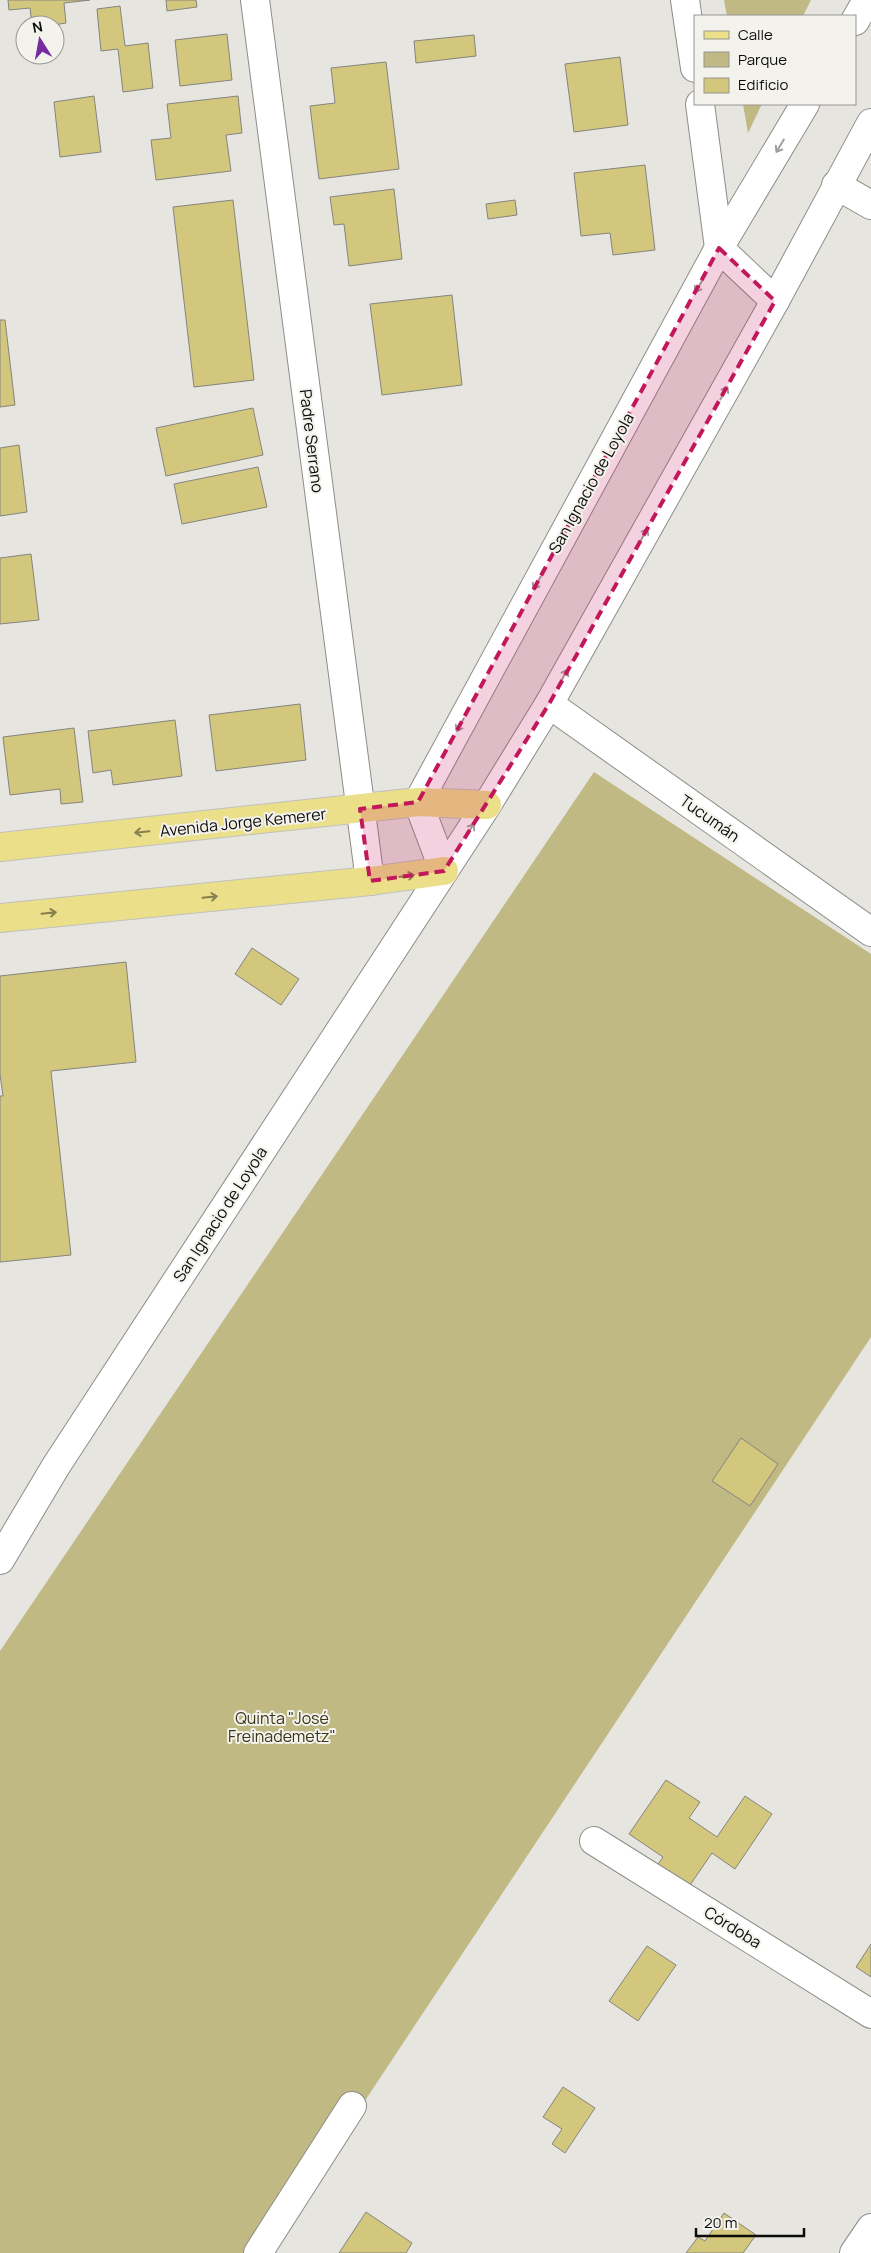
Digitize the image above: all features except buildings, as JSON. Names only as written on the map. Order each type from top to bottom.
[{"type":"main road","name":"Avenida Jorge Kemerer","points":[[0,847],[418,802],[487,805]]},
{"type":"main road","points":[[0,918],[370,881],[444,871]]},
{"type":"street","name":"Padre Serrano","points":[[255,0],[370,881]]},
{"type":"street","points":[[685,0],[694,61]]},
{"type":"street","points":[[856,19],[867,0]]},
{"type":"street","points":[[700,105],[719,248],[775,301]]},
{"type":"street","name":"San Ignacio de Loyola","points":[[418,802],[719,248],[804,105]]},
{"type":"street","name":"San Ignacio de Loyola","points":[[0,1560],[56,1466],[487,805],[548,704],[775,301],[871,123]]},
{"type":"street","points":[[836,185],[871,205]]},
{"type":"street","name":"Tucumán","points":[[548,704],[871,932]]},
{"type":"street","points":[[418,802],[444,871]]},
{"type":"street","name":"Córdoba","points":[[594,1841],[871,2014]]},
{"type":"street","points":[[258,2253],[352,2106]]},
{"type":"street","points":[[854,2253],[871,2228]]},
{"type":"highlighted area","points":[[719,248],[775,301],[549,704],[444,871],[370,881],[360,809],[418,802]]},
{"type":"green space","points":[[724,0],[811,0],[804,15],[727,15]]},
{"type":"green space","points":[[743,105],[762,105],[748,133]]},
{"type":"green space","name":"Quinta \"José Freinademetz\"","points":[[594,772],[871,954],[871,1337],[264,2253],[0,2253],[0,1651]]}]
